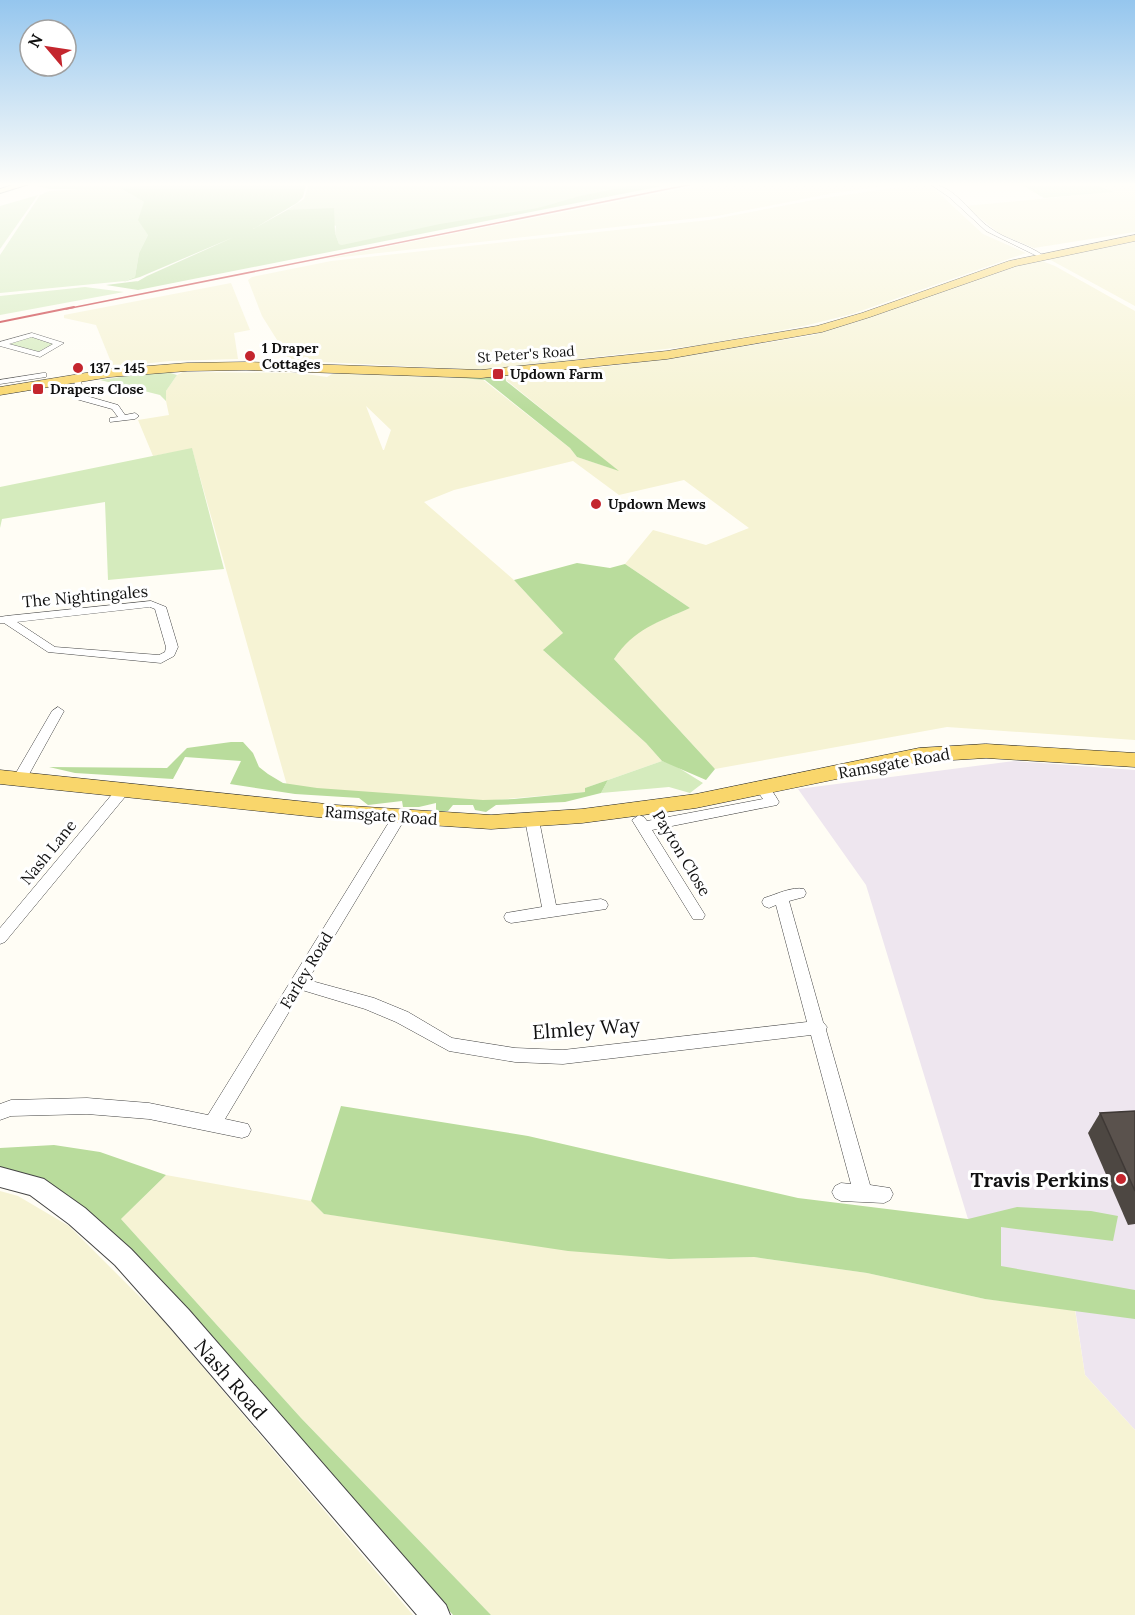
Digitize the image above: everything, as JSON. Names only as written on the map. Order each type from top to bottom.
[{"type":"main road","name":"St Peter's Road","points":[[0,391],[44,380],[77,379],[141,370],[207,366],[481,374],[635,359],[744,343],[818,329],[866,315],[1027,259]]},
{"type":"main road","name":"Ramsgate Road","points":[[10,777],[399,817],[491,822],[639,818],[762,788],[919,755],[986,751],[1135,760]]},
{"type":"street","points":[[32,335],[60,343],[40,355],[10,347],[0,344],[32,335]]},
{"type":"street","points":[[40,355],[44,380]]},
{"type":"street","points":[[77,379],[80,397],[115,407],[123,418]]},
{"type":"street","name":"St Peter's Road","points":[[0,382],[44,380]]},
{"type":"street","points":[[113,420],[135,416]]},
{"type":"street","name":"The Nightingales","points":[[151,604],[159,607],[172,647],[170,654],[161,659],[52,650],[3,620],[151,604]]},
{"type":"street","points":[[10,777],[58,711]]},
{"type":"street","name":"Nash Lane","points":[[0,938],[123,789]]},
{"type":"street","name":"Farley Road","points":[[213,1123],[399,817]]},
{"type":"street","name":"Payton Close","points":[[639,818],[698,915]]},
{"type":"street","points":[[532,820],[550,912]]},
{"type":"street","points":[[799,892],[775,900],[819,1027],[863,1193]]},
{"type":"street","points":[[511,917],[601,905]]},
{"type":"street","name":"Elmley Way","points":[[298,983],[393,1014],[449,1044],[515,1055],[563,1057],[819,1027]]},
{"type":"street","points":[[0,1112],[11,1108],[87,1106],[149,1111],[242,1130]]},
{"type":"street","name":"Nash Road","points":[[0,1177],[36,1185],[123,1257],[180,1319],[436,1615]]},
{"type":"street","points":[[841,1192],[884,1194]]},
{"type":"shaded area","points":[[1008,259],[852,314],[804,326],[700,345],[483,370],[289,359],[262,316],[248,280],[252,277],[331,261]]},
{"type":"shaded area","points":[[1050,259],[1135,259],[1135,306]]},
{"type":"shaded area","points":[[1042,261],[1055,266],[1135,311],[1135,740],[947,727],[715,769],[614,659],[627,640],[646,627],[690,608],[625,564],[653,530],[706,545],[749,528],[684,480],[619,495],[573,461],[454,490],[424,502],[514,580],[563,633],[558,642],[544,651],[646,743],[662,761],[585,788],[586,792],[483,801],[288,789],[192,449],[153,456],[138,420],[169,415],[166,391],[177,375],[183,372],[298,373],[327,377],[337,371],[482,379],[570,448],[577,457],[617,470],[506,380],[685,356],[814,335],[1021,265]],"holes":[[[366,406],[391,430],[383,450]]]},
{"type":"shaded area","points":[[231,283],[250,330],[234,333],[238,359],[170,361],[113,367],[96,325],[64,318],[64,315]]},
{"type":"shaded area","points":[[1014,761],[1135,770],[1135,1430],[1085,1375],[1073,1295],[990,1277],[968,1219],[866,885],[798,789]]},
{"type":"shaded area","points":[[166,1175],[311,1201],[324,1214],[669,1259],[754,1257],[867,1273],[985,1299],[1075,1310],[1085,1375],[1135,1430],[1135,1615],[491,1615],[301,1418],[121,1219]]},
{"type":"shaded area","points":[[0,1191],[18,1196],[69,1226],[160,1317],[413,1615],[0,1615]]},
{"type":"green space","points":[[0,259],[138,259],[135,277],[125,281],[0,293]]},
{"type":"green space","points":[[138,259],[181,259],[123,282],[135,277]]},
{"type":"green space","points":[[184,259],[292,259],[138,290],[106,285],[138,281],[135,283]]},
{"type":"green space","points":[[85,287],[124,292],[0,315],[0,296]]},
{"type":"green space","points":[[30,337],[55,343],[38,352],[10,344]]},
{"type":"green space","points":[[164,371],[177,375],[166,391],[166,401],[160,395],[100,380]]},
{"type":"green space","points":[[505,375],[506,381],[619,471],[577,457],[570,448],[485,380],[449,377]]},
{"type":"green space","points":[[192,448],[224,569],[108,580],[105,502],[2,519],[0,528],[0,487]]},
{"type":"green space","points":[[577,563],[610,568],[625,564],[690,608],[639,633],[614,659],[715,769],[706,780],[662,761],[646,743],[543,650],[563,633],[514,580]]},
{"type":"green space","points":[[243,742],[253,753],[259,767],[283,783],[317,788],[483,800],[585,792],[585,788],[608,780],[601,793],[565,802],[496,805],[486,812],[475,810],[473,805],[453,805],[448,811],[436,812],[436,803],[419,807],[403,807],[402,801],[368,805],[359,798],[295,794],[230,784],[241,761],[185,757],[173,779],[75,773],[49,767],[167,768],[187,748]]},
{"type":"green space","points":[[662,761],[674,765],[703,783],[690,793],[669,787],[601,793],[608,780]]},
{"type":"green space","points":[[341,1106],[528,1136],[798,1198],[968,1219],[1017,1207],[1091,1211],[1118,1216],[1113,1241],[1001,1227],[1001,1266],[1135,1290],[1135,1319],[985,1299],[867,1273],[754,1257],[669,1259],[568,1251],[324,1214],[311,1201]]},
{"type":"green space","points":[[54,1145],[100,1152],[166,1175],[121,1219],[301,1418],[491,1615],[453,1615],[315,1465],[198,1323],[106,1226],[44,1180],[0,1170],[0,1148]]},
{"type":"building","points":[[1135,1111],[1135,1191],[1100,1113]]},
{"type":"railway","points":[[66,309],[315,259]]},
{"type":"railway","points":[[0,322],[74,307]]},
{"type":"place","name":"1 Draper Cottages","points":[[250,356]]},
{"type":"place","name":"137 - 145","points":[[78,368]]},
{"type":"place","name":"Updown Farm","points":[[498,374]]},
{"type":"place","name":"Drapers Close","points":[[38,389]]},
{"type":"place","name":"Updown Mews","points":[[596,504]]},
{"type":"place","name":"Travis Perkins","points":[[1121,1179]]}]
